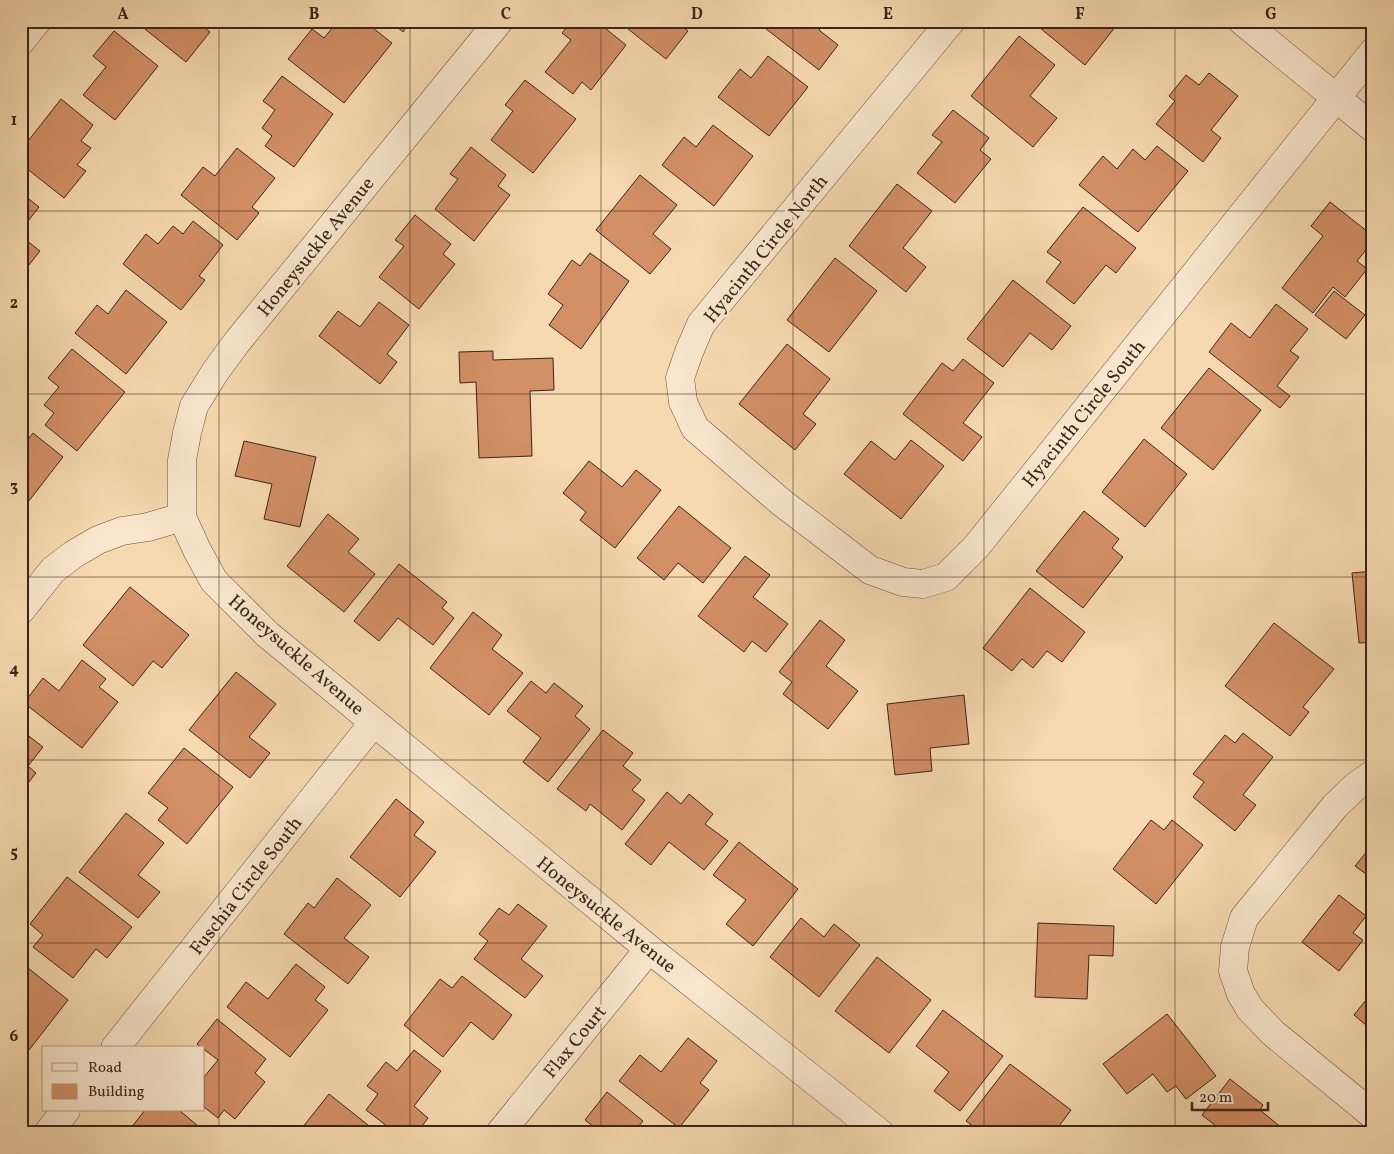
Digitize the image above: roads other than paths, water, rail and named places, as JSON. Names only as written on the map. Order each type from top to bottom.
[{"type":"street","points":[[21,41],[37,21]]},
{"type":"street","name":"Honeysuckle Avenue","points":[[499,21],[237,342],[215,372],[194,406],[186,433],[182,460],[182,516],[197,550],[214,580],[267,634],[649,949],[880,1133]]},
{"type":"street","name":"Hyacinth Circle North","points":[[781,502],[695,428],[683,402],[680,378],[689,352],[701,324],[951,21]]},
{"type":"street","points":[[1242,21],[1373,128]]},
{"type":"street","name":"Hyacinth Circle South","points":[[781,502],[870,570],[902,582],[923,584],[946,577],[976,547],[1373,52]]},
{"type":"street","points":[[21,610],[53,570],[74,554],[98,540],[122,531],[148,527],[182,516]]},
{"type":"street","name":"Fuschia Circle South","points":[[117,1046],[374,722]]},
{"type":"street","points":[[1373,774],[1342,799],[1244,918],[1235,947],[1233,971],[1250,1009],[1273,1033],[1373,1114]]},
{"type":"street","name":"Flax Court","points":[[500,1133],[649,949]]},
{"type":"street","points":[[48,1133],[64,1112]]}]
